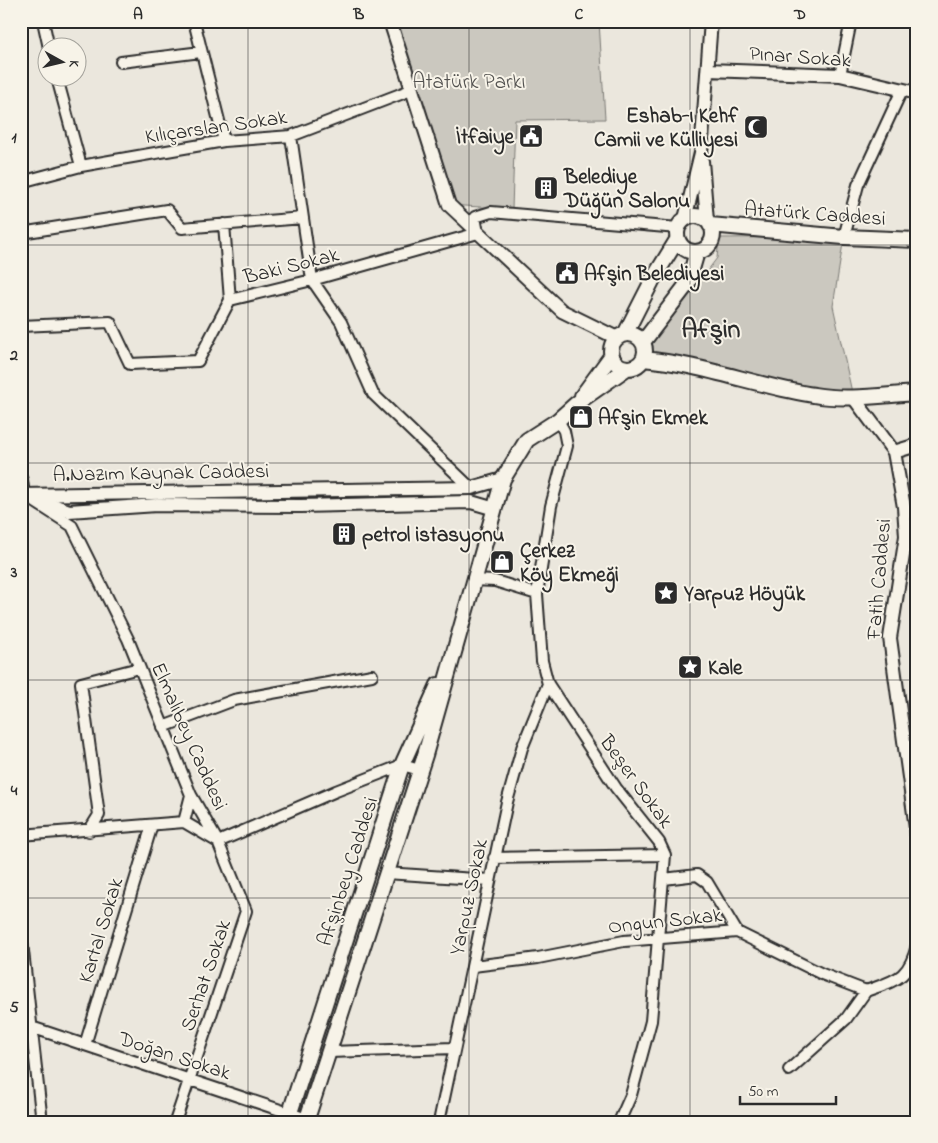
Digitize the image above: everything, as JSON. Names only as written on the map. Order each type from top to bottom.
[{"type":"main road","points":[[627,368],[617,364],[612,354],[612,344],[621,336],[680,229],[696,216],[709,223],[712,237],[711,242],[697,252],[685,249],[680,229]]},
{"type":"main road","name":"Atatürk Caddesi","points":[[709,223],[844,237],[917,240]]},
{"type":"main road","points":[[643,342],[688,283],[697,252]]},
{"type":"main road","points":[[577,403],[627,368],[636,366],[643,359],[645,348],[643,342],[635,335],[621,336]]},
{"type":"main road","points":[[577,403],[612,354]]},
{"type":"main road","points":[[643,359],[676,361],[815,396],[853,397],[917,393]]},
{"type":"main road","name":"Afşinbey Caddesi","points":[[306,1120],[420,770],[503,479],[527,440],[558,420],[577,403]]},
{"type":"main road","name":"Afşinbey Caddesi","points":[[289,1118],[402,765],[459,638]]},
{"type":"street","points":[[42,21],[46,38]]},
{"type":"street","points":[[194,21],[224,141]]},
{"type":"street","points":[[390,21],[410,90],[449,205],[562,311],[621,336]]},
{"type":"street","points":[[478,233],[475,217],[491,212],[680,229],[701,153],[711,21]]},
{"type":"street","points":[[840,75],[851,21]]},
{"type":"street","points":[[121,62],[201,52]]},
{"type":"street","name":"Pınar Sokak","points":[[708,70],[840,75],[917,93]]},
{"type":"street","points":[[60,88],[81,166]]},
{"type":"street","name":"Kılıçarslan Sokak","points":[[21,182],[81,166],[224,141],[291,136],[410,90]]},
{"type":"street","points":[[844,237],[858,185],[902,90]]},
{"type":"street","points":[[291,136],[312,280],[341,322],[373,394],[471,488]]},
{"type":"street","points":[[701,153],[709,223]]},
{"type":"street","points":[[21,232],[167,210],[182,228],[303,218]]},
{"type":"street","points":[[224,224],[230,300]]},
{"type":"street","name":"Baki Sokak","points":[[21,326],[110,322],[130,364],[198,361],[230,300],[312,280],[478,233]]},
{"type":"street","name":"Fatih Caddesi","points":[[853,397],[894,452],[904,507],[906,536],[890,638],[917,836]]},
{"type":"street","name":"Beşer Sokak","points":[[558,420],[564,431],[567,446],[552,506],[537,594],[542,661],[548,684],[599,764],[634,813],[659,842],[665,855],[651,1021],[632,1095],[619,1122]]},
{"type":"street","points":[[894,452],[917,445]]},
{"type":"street","name":"A.Nazım Kaynak Caddesi","points":[[22,495],[471,488],[503,479]]},
{"type":"street","points":[[21,480],[22,495]]},
{"type":"street","name":"A.Nazım Kaynak Caddesi","points":[[22,495],[68,511],[157,505],[301,506],[471,502],[495,509]]},
{"type":"street","name":"Elmalıbey Caddesi","points":[[22,495],[72,526],[128,639],[191,795],[218,842],[336,790],[402,765]]},
{"type":"street","points":[[473,580],[495,581],[537,594]]},
{"type":"street","points":[[89,831],[99,815],[81,683],[139,668]]},
{"type":"street","points":[[163,727],[234,700],[372,675]]},
{"type":"street","name":"Yarpuz Sokak","points":[[439,1122],[494,858],[522,748],[548,684]]},
{"type":"street","points":[[402,765],[420,770]]},
{"type":"street","points":[[184,822],[191,795]]},
{"type":"street","points":[[21,835],[184,822],[218,842]]},
{"type":"street","name":"Kartal Sokak","points":[[85,1045],[152,825]]},
{"type":"street","name":"Serhat Sokak","points":[[175,1122],[246,911],[218,842]]},
{"type":"street","points":[[494,858],[665,855]]},
{"type":"street","points":[[386,873],[490,880]]},
{"type":"street","points":[[664,879],[696,875],[707,882],[738,932]]},
{"type":"street","name":"Ongun Sokak","points":[[473,966],[538,958],[624,941],[738,932],[822,974],[866,991]]},
{"type":"street","points":[[21,933],[25,994],[31,1027],[42,1122]]},
{"type":"street","points":[[789,1070],[846,1019],[866,991],[901,978],[913,959],[917,945]]},
{"type":"street","name":"Doğan Sokak","points":[[31,1027],[189,1078],[289,1118],[306,1120]]},
{"type":"street","points":[[329,1052],[454,1048]]},
{"type":"green space","name":"Atatürk Parkı","points":[[390,21],[599,21],[605,119],[515,120],[512,209],[449,205]]},
{"type":"green space","points":[[844,237],[833,306],[853,397],[645,353],[645,348],[688,283],[705,274],[717,258],[719,238]]},
{"type":"place","name":"Eshab-ı Kehf Camii ve Külliyesi","points":[[756,127]]},
{"type":"place","name":"İtfaiye","points":[[531,136]]},
{"type":"place","name":"Belediye Düğün Salonu","points":[[546,188]]},
{"type":"place","name":"Afşin Belediyesi","points":[[567,273]]},
{"type":"place","name":"Afşin Ekmek","points":[[581,417]]},
{"type":"place","name":"petrol istasyonu","points":[[344,534]]},
{"type":"place","name":"Çerkez Köy Ekmeği","points":[[502,562]]},
{"type":"place","name":"Yarpuz Höyük","points":[[666,593]]},
{"type":"place","name":"Kale","points":[[690,667]]},
{"type":"district","name":"Afşin","points":[[711,328]]}]
